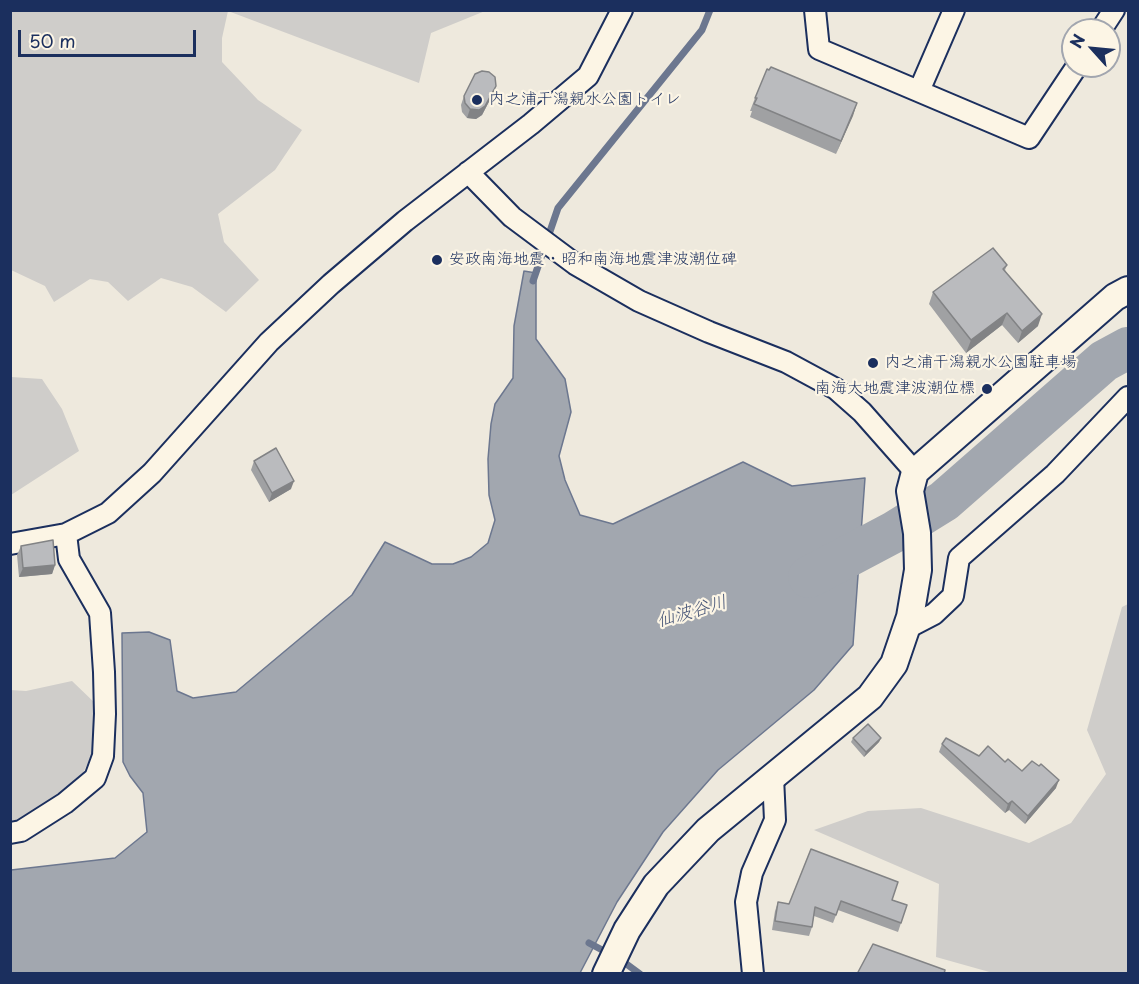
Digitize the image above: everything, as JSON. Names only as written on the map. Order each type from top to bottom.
[{"type":"street","points":[[10,544],[66,534],[108,513],[152,473],[268,342],[364,256],[588,76],[622,10]]},
{"type":"street","points":[[815,10],[819,49],[1029,138],[1069,78]]},
{"type":"street","points":[[919,91],[954,10]]},
{"type":"street","points":[[468,172],[512,217],[575,264],[639,301],[709,333],[786,362],[836,389],[862,412],[913,482],[918,570],[908,623],[894,664],[870,697],[708,830],[656,885],[627,930],[606,974]]},
{"type":"street","points":[[913,482],[1115,297],[1128,290]]},
{"type":"street","points":[[908,623],[934,614],[953,596],[958,558],[1055,474],[1128,397]]},
{"type":"street","points":[[10,833],[21,831],[65,803],[95,777],[103,756],[105,683],[100,613],[69,559],[66,534]]},
{"type":"street","points":[[753,974],[746,902],[752,873],[776,820],[773,777]]},
{"type":"shaded area","points":[[11,10],[485,11],[431,33],[419,83],[228,11],[222,38],[222,62],[258,100],[302,130],[275,170],[218,214],[224,242],[259,280],[226,312],[192,287],[161,278],[128,301],[108,282],[90,279],[54,302],[45,286],[11,270]]},
{"type":"shaded area","points":[[11,377],[42,379],[62,409],[79,451],[11,495]]},
{"type":"shaded area","points":[[1128,604],[1128,973],[993,973],[936,957],[939,884],[814,830],[868,811],[921,808],[1029,843],[1071,823],[1106,774],[1087,730],[1122,607]]},
{"type":"shaded area","points":[[72,681],[97,705],[92,755],[81,777],[22,819],[11,821],[10,690],[26,691]]},
{"type":"water","points":[[524,271],[536,273],[536,339],[565,379],[571,412],[559,456],[565,480],[580,515],[613,524],[743,462],[792,486],[865,478],[853,645],[814,690],[718,770],[663,832],[617,902],[580,973],[11,973],[11,870],[115,858],[147,832],[143,793],[123,762],[122,633],[149,632],[170,640],[177,691],[193,698],[236,692],[352,595],[385,542],[432,564],[453,564],[471,557],[488,543],[495,520],[489,495],[488,459],[491,424],[495,404],[513,378],[514,326]]},
{"type":"building","points":[[771,67],[857,103],[841,141],[754,104],[767,69]]},
{"type":"building","name":"内之浦干潟親水公園トイレ","points":[[482,71],[489,72],[495,77],[496,86],[485,106],[479,110],[470,109],[465,103],[464,96],[475,74]]},
{"type":"building","points":[[993,248],[1007,265],[1003,269],[1042,314],[1022,331],[1007,313],[971,340],[933,292]]},
{"type":"building","points":[[276,448],[294,481],[272,493],[254,461]]},
{"type":"building","points":[[53,540],[55,565],[23,568],[21,546]]},
{"type":"building","points":[[868,724],[881,738],[866,752],[853,738]]},
{"type":"building","points":[[946,738],[979,756],[988,746],[1005,762],[1008,759],[1022,771],[1032,761],[1039,766],[1041,764],[1059,780],[1028,816],[1012,801],[1008,804],[942,744]]},
{"type":"building","points":[[811,849],[898,882],[892,900],[907,905],[901,923],[841,901],[836,915],[815,907],[812,927],[775,921],[778,902],[789,904]]},
{"type":"building","points":[[873,944],[945,970],[944,974],[857,974]]},
{"type":"waterway","points":[[533,281],[558,208],[702,30],[710,10]]},
{"type":"waterway","name":"仙波谷川","points":[[809,577],[894,532],[944,501],[1104,361],[1128,348]]},
{"type":"waterway","points":[[589,943],[621,960],[640,974]]},
{"type":"place","name":"内之浦干潟親水公園トイレ","points":[[477,100]]},
{"type":"place","name":"安政南海地震・昭和南海地震津波潮位碑","points":[[437,260]]},
{"type":"place","name":"内之浦干潟親水公園駐車場","points":[[873,363]]},
{"type":"place","name":"南海大地震津波潮位標","points":[[987,389]]}]
